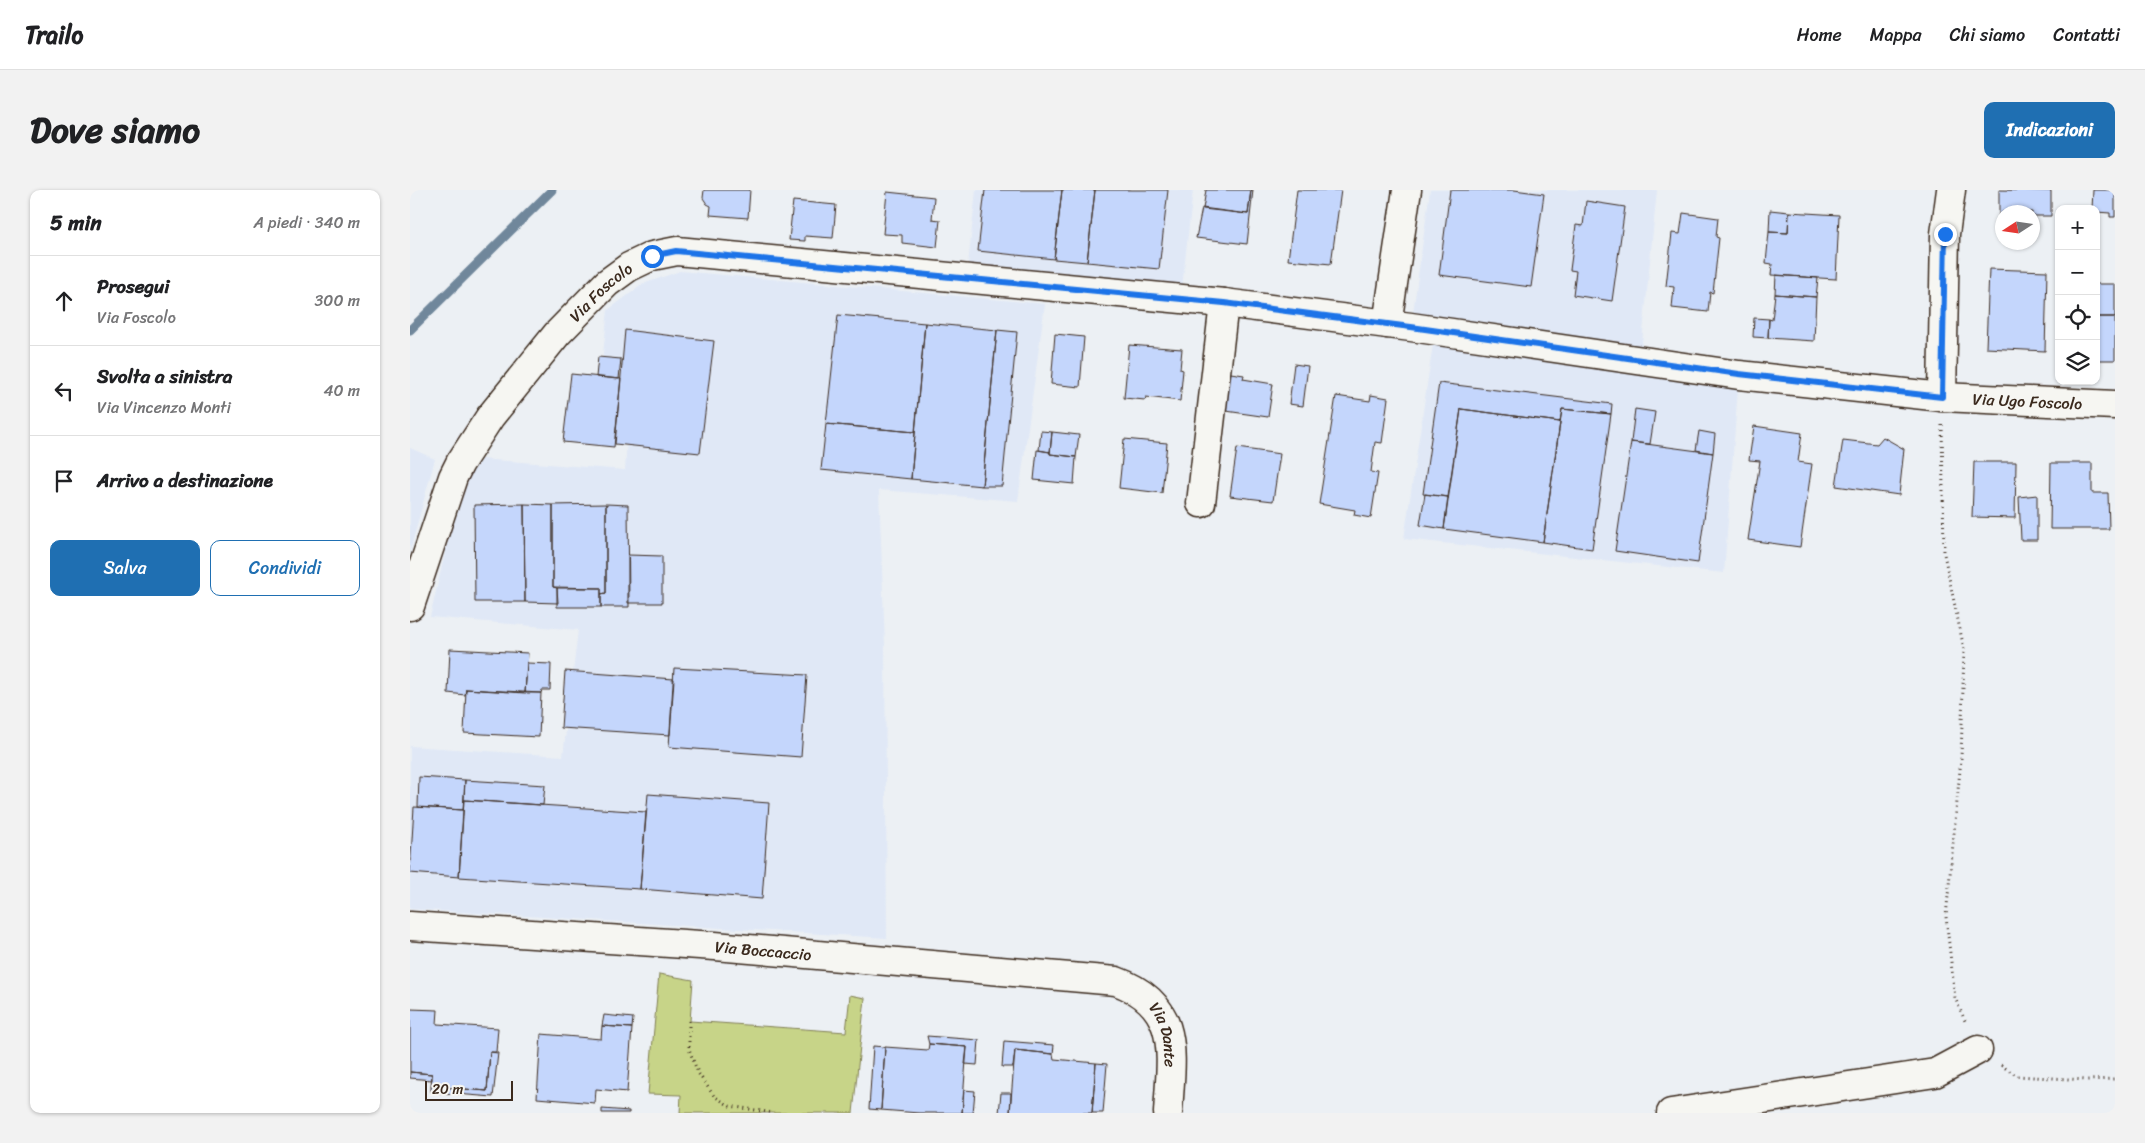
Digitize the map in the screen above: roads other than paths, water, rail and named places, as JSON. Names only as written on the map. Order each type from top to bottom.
[{"type":"street","points":[[1387,324],[1407,190]]},
{"type":"street","points":[[1942,397],[1945,234],[1951,190]]},
{"type":"street","name":"Via Foscolo","points":[[410,606],[453,477],[490,417],[557,334],[607,283],[629,266],[652,256],[676,251],[1224,303],[1739,374],[1942,397]]},
{"type":"street","points":[[1201,504],[1224,303]]},
{"type":"street","name":"Via Ugo Foscolo","points":[[1942,397],[2115,405]]},
{"type":"street","name":"Via Boccaccio","points":[[410,926],[714,946],[1116,981]]},
{"type":"street","name":"Via Dante","points":[[1116,981],[1133,987],[1143,996],[1157,1009],[1169,1030],[1171,1058],[1168,1113]]},
{"type":"street","points":[[1670,1113],[1935,1073],[1978,1050]]},
{"type":"waterway","points":[[410,330],[552,190]]}]
